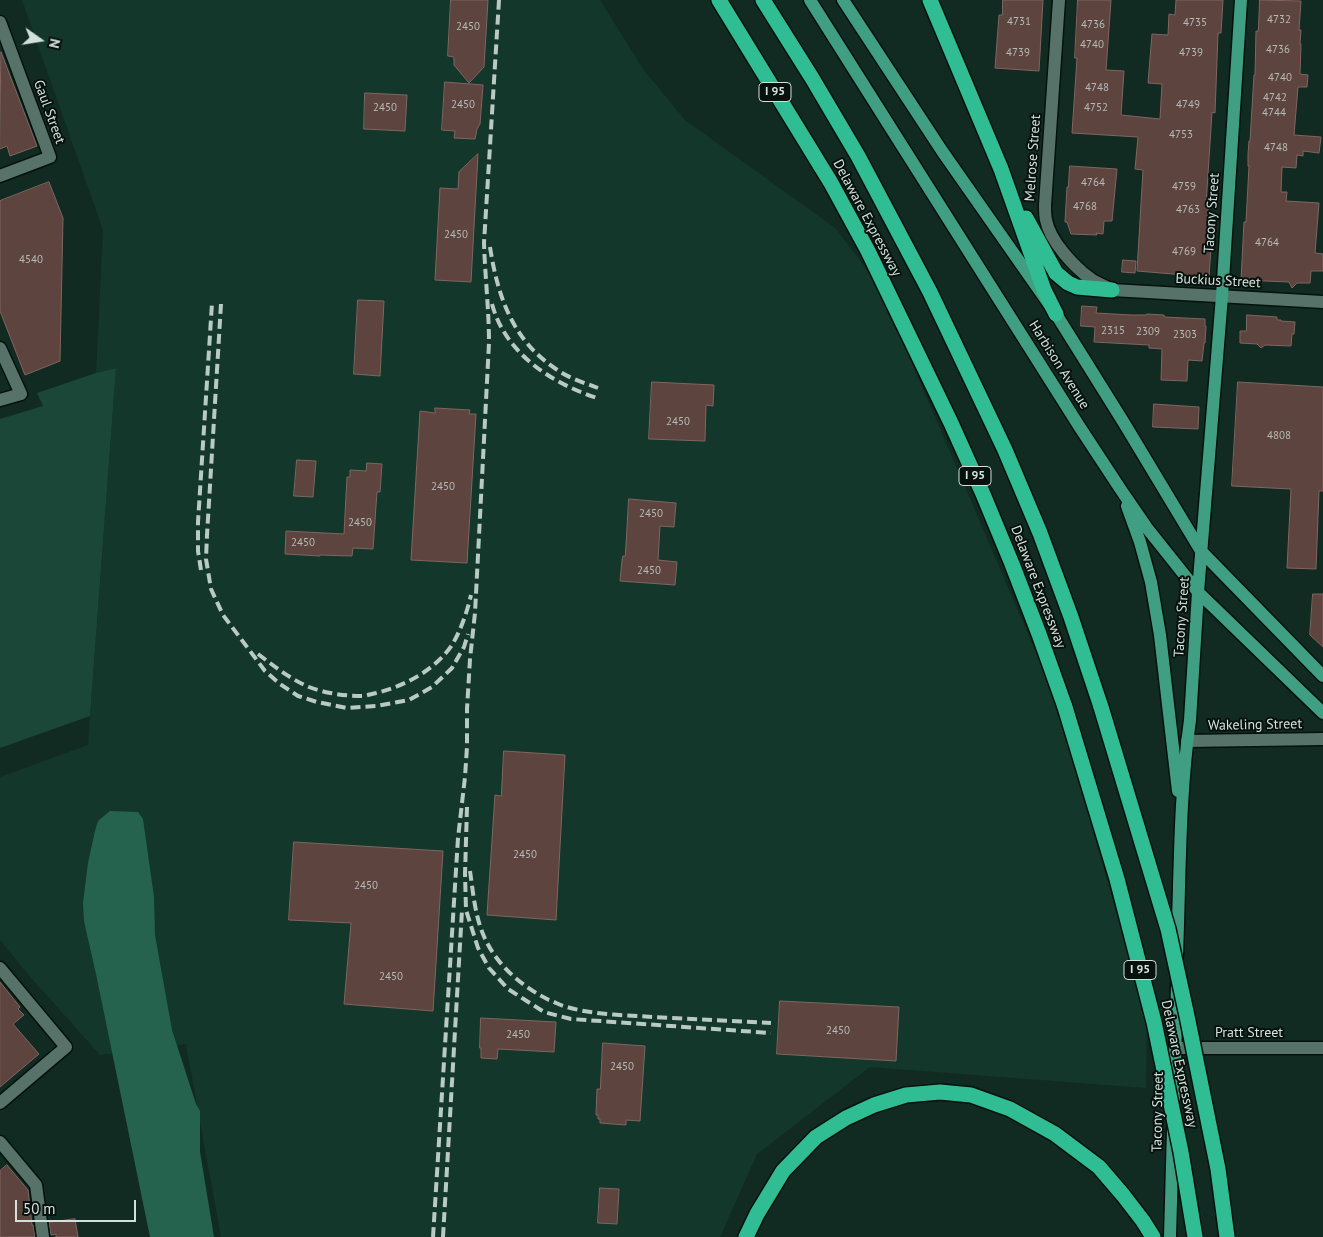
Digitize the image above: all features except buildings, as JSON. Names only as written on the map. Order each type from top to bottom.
[{"type":"highway","name":"Delaware Expressway","points":[[719,0],[831,183],[868,251],[983,494],[1036,625],[1065,707],[1117,879],[1154,1022],[1181,1152],[1195,1237]]},
{"type":"highway","name":"Delaware Expressway","points":[[763,0],[822,94],[858,156],[930,292],[1005,450],[1036,524],[1071,617],[1101,707],[1168,929],[1218,1169],[1228,1237]]},
{"type":"highway","points":[[930,0],[1001,169],[1044,290],[1056,314]]},
{"type":"highway","points":[[1001,169],[1056,273],[1068,283],[1077,287],[1112,290]]},
{"type":"highway","points":[[746,1237],[782,1170],[816,1137],[846,1118],[874,1105],[906,1095],[940,1092],[971,1095],[1010,1109],[1055,1134],[1098,1167],[1123,1195],[1143,1221],[1152,1237]]},
{"type":"highway","points":[[754,1237],[757,1214]]},
{"type":"main road","name":"Harbison Avenue","points":[[810,0],[1147,528],[1198,592],[1323,713]]},
{"type":"main road","name":"Harbison Avenue","points":[[843,0],[942,151],[1056,314],[1201,551],[1323,676]]},
{"type":"main road","name":"Tacony Street","points":[[1170,1237],[1181,823],[1222,296],[1241,0]]},
{"type":"main road","points":[[1121,490],[1140,542],[1151,582],[1160,635],[1181,823]]},
{"type":"street","name":"Melrose Street","points":[[1059,0],[1045,205],[1046,220],[1051,233],[1070,260],[1092,279],[1112,290]]},
{"type":"street","name":"Gaul Street","points":[[0,22],[50,156],[0,176]]},
{"type":"street","name":"Buckius Street","points":[[1112,290],[1323,302]]},
{"type":"street","points":[[0,348],[21,394],[0,400]]},
{"type":"street","name":"Wakeling Street","points":[[1187,741],[1323,739]]},
{"type":"street","points":[[0,968],[66,1047],[0,1102]]},
{"type":"street","name":"Pratt Street","points":[[1175,1048],[1323,1048]]},
{"type":"street","points":[[0,1142],[36,1185],[43,1237]]},
{"type":"shaded area","points":[[22,0],[600,0],[643,69],[685,120],[835,228],[878,284],[1052,690],[1147,1018],[1146,1088],[870,1067],[757,1154],[720,1237],[221,1237],[186,1044],[100,1055],[0,940],[0,777],[88,745],[116,368],[96,373],[103,230]]},
{"type":"shaded area","points":[[116,368],[90,716],[0,748],[0,419],[43,406],[37,393]]},
{"type":"shaded area","points":[[110,811],[138,812],[143,819],[154,897],[155,935],[172,1030],[200,1111],[200,1152],[214,1237],[150,1237],[84,921],[83,903],[88,863],[95,831],[98,821]]},
{"type":"railway","points":[[433,1237],[458,838],[467,747],[470,659],[475,613],[489,343],[484,243],[499,0]]},
{"type":"railway","points":[[490,247],[493,266],[503,301],[510,317],[530,347],[559,371],[573,379],[598,388]]},
{"type":"railway","points":[[201,570],[198,551],[198,522],[212,303]]},
{"type":"railway","points":[[221,304],[206,559],[211,589],[223,615],[265,671],[280,684],[298,696],[347,708],[376,706],[409,700],[432,687],[452,668],[464,647],[468,634]]},
{"type":"railway","points":[[492,304],[498,321],[507,337],[532,364],[563,384],[597,398]]},
{"type":"railway","points":[[258,654],[302,684],[315,689],[355,696],[365,696],[387,690],[418,676],[445,654],[458,633],[471,595]]},
{"type":"railway","points":[[467,807],[466,910],[478,948],[489,968],[508,989],[544,1012],[571,1019],[771,1033]]},
{"type":"railway","points":[[470,871],[478,919],[483,934],[494,955],[519,981],[549,1000],[577,1010],[599,1013],[771,1023]]},
{"type":"railway","points":[[443,1237],[462,910]]}]
